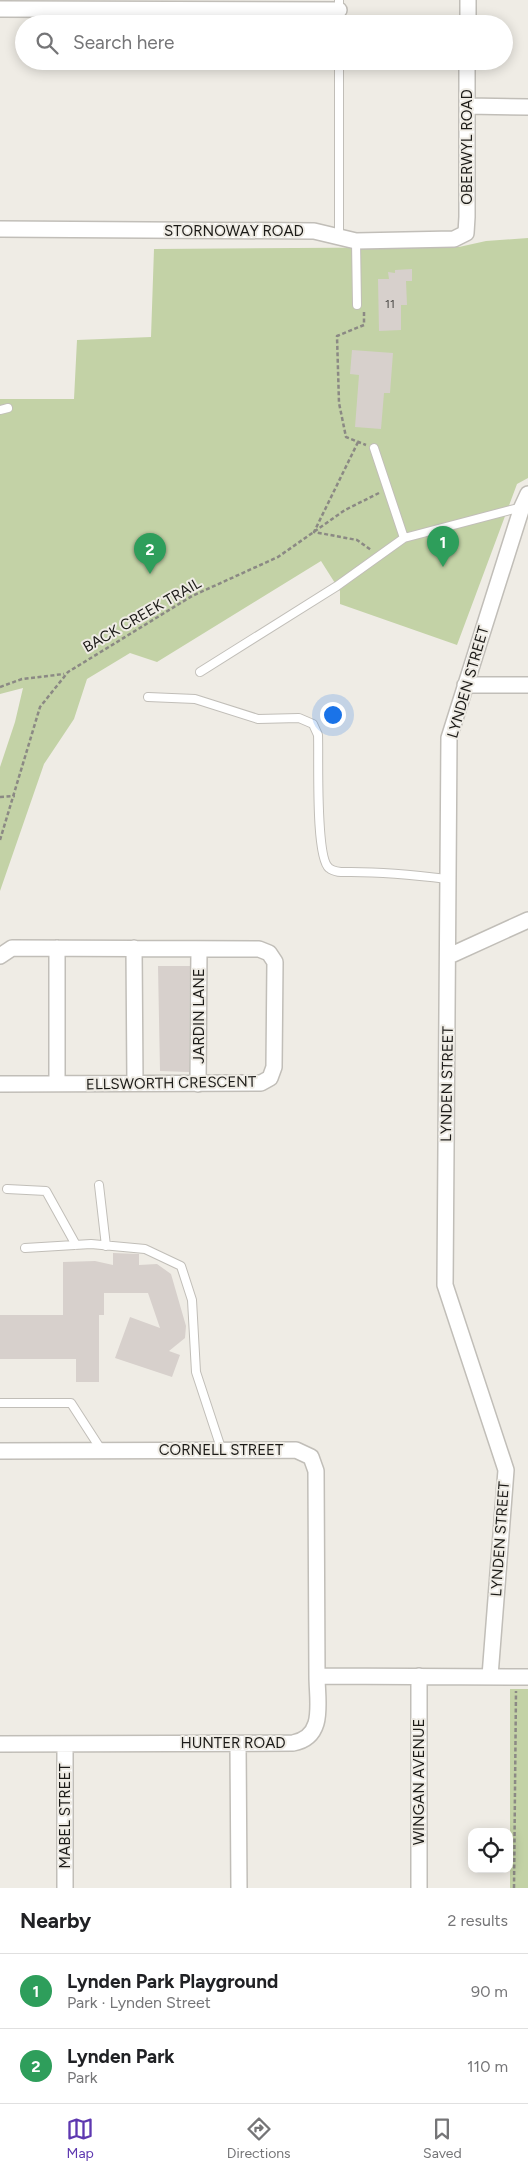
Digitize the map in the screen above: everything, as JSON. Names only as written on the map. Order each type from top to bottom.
[{"type":"street","points":[[468,0],[468,15]]},
{"type":"street","points":[[0,9],[339,11]]},
{"type":"street","name":"OBERWYL ROAD","points":[[466,233],[467,70]]},
{"type":"street","points":[[467,106],[528,107]]},
{"type":"street","name":"STORNOWAY ROAD","points":[[0,229],[314,231],[356,241],[454,240],[466,233]]},
{"type":"street","name":"LYNDEN STREET","points":[[490,1676],[506,1470],[445,1285],[449,956],[447,879],[450,738],[465,685],[525,500]]},
{"type":"street","points":[[465,685],[528,685]]},
{"type":"street","points":[[449,956],[528,920]]},
{"type":"street","name":"ELLSWORTH CRESCENT","points":[[0,956],[12,948],[259,949],[269,953],[275,962],[274,1067],[270,1078],[261,1083],[0,1084]]},
{"type":"street","points":[[57,948],[57,1084]]},
{"type":"street","points":[[134,948],[135,1083]]},
{"type":"street","name":"JARDIN LANE","points":[[198,948],[198,1084]]},
{"type":"street","name":"CORNELL STREET","points":[[0,1451],[296,1450],[310,1457],[316,1471],[317,1676]]},
{"type":"street","points":[[317,1676],[522,1677]]},
{"type":"street","name":"HUNTER ROAD","points":[[0,1744],[238,1744],[304,1741],[313,1732],[317,1721],[317,1676]]},
{"type":"street","name":"WINGAN AVENUE","points":[[419,1676],[420,1888]]},
{"type":"street","name":"MABEL STREET","points":[[65,1744],[65,1888]]},
{"type":"street","points":[[238,1744],[239,1888]]},
{"type":"lane","points":[[338,238],[339,70]]},
{"type":"lane","points":[[356,241],[357,305]]},
{"type":"lane","points":[[374,448],[404,538]]},
{"type":"lane","points":[[200,672],[337,586],[404,538],[525,500]]},
{"type":"lane","points":[[148,697],[195,699],[258,718],[299,718],[313,724],[318,735],[319,815],[324,860],[329,868],[340,872],[392,872],[447,879]]},
{"type":"lane","points":[[99,1185],[106,1246]]},
{"type":"lane","points":[[7,1189],[46,1191],[76,1245]]},
{"type":"lane","points":[[25,1248],[76,1245],[144,1249],[181,1266],[192,1300],[196,1372],[222,1451]]},
{"type":"lane","points":[[0,1403],[71,1403],[102,1451]]},
{"type":"path","points":[[357,305],[364,312],[364,325],[337,336],[339,403],[346,437],[374,448]]},
{"type":"path","points":[[358,442],[314,532],[357,540],[379,556]]},
{"type":"path","name":"BACK CREEK TRAIL","points":[[0,840],[15,796],[40,707],[66,674],[192,596],[278,557],[345,510],[387,489]]},
{"type":"path","points":[[0,687],[22,679],[66,674]]},
{"type":"path","points":[[0,797],[15,796]]},
{"type":"path","points":[[514,1888],[522,1677]]},
{"type":"green space","points":[[528,238],[528,478],[517,484],[457,645],[340,604],[340,591],[321,561],[157,662],[130,653],[87,679],[74,719],[44,764],[0,891],[0,767],[15,722],[23,688],[0,694],[0,399],[74,399],[77,340],[151,337],[154,249],[459,247],[486,241]]},
{"type":"green space","points":[[510,1689],[528,1689],[528,1888],[510,1888],[510,1873],[513,1873],[513,1828],[510,1828]]},
{"type":"building","points":[[412,269],[412,281],[406,281],[407,305],[401,305],[401,330],[379,331],[378,279],[389,279],[388,272],[395,273],[395,270]]},
{"type":"building","points":[[352,350],[393,353],[390,393],[384,393],[381,429],[355,427],[359,375],[350,374]]},
{"type":"building","points":[[158,966],[190,966],[189,1072],[160,1071]]},
{"type":"building","points":[[113,1253],[139,1254],[139,1265],[157,1264],[171,1274],[186,1326],[185,1338],[169,1351],[180,1355],[172,1377],[115,1358],[130,1317],[160,1328],[148,1293],[104,1293],[104,1315],[99,1315],[99,1382],[76,1382],[76,1359],[0,1359],[0,1315],[63,1315],[63,1262],[95,1261],[113,1265]]},
{"type":"place","name":"Lynden Park Playground","points":[[443,567]]},
{"type":"place","name":"Lynden Park","points":[[150,574]]}]
